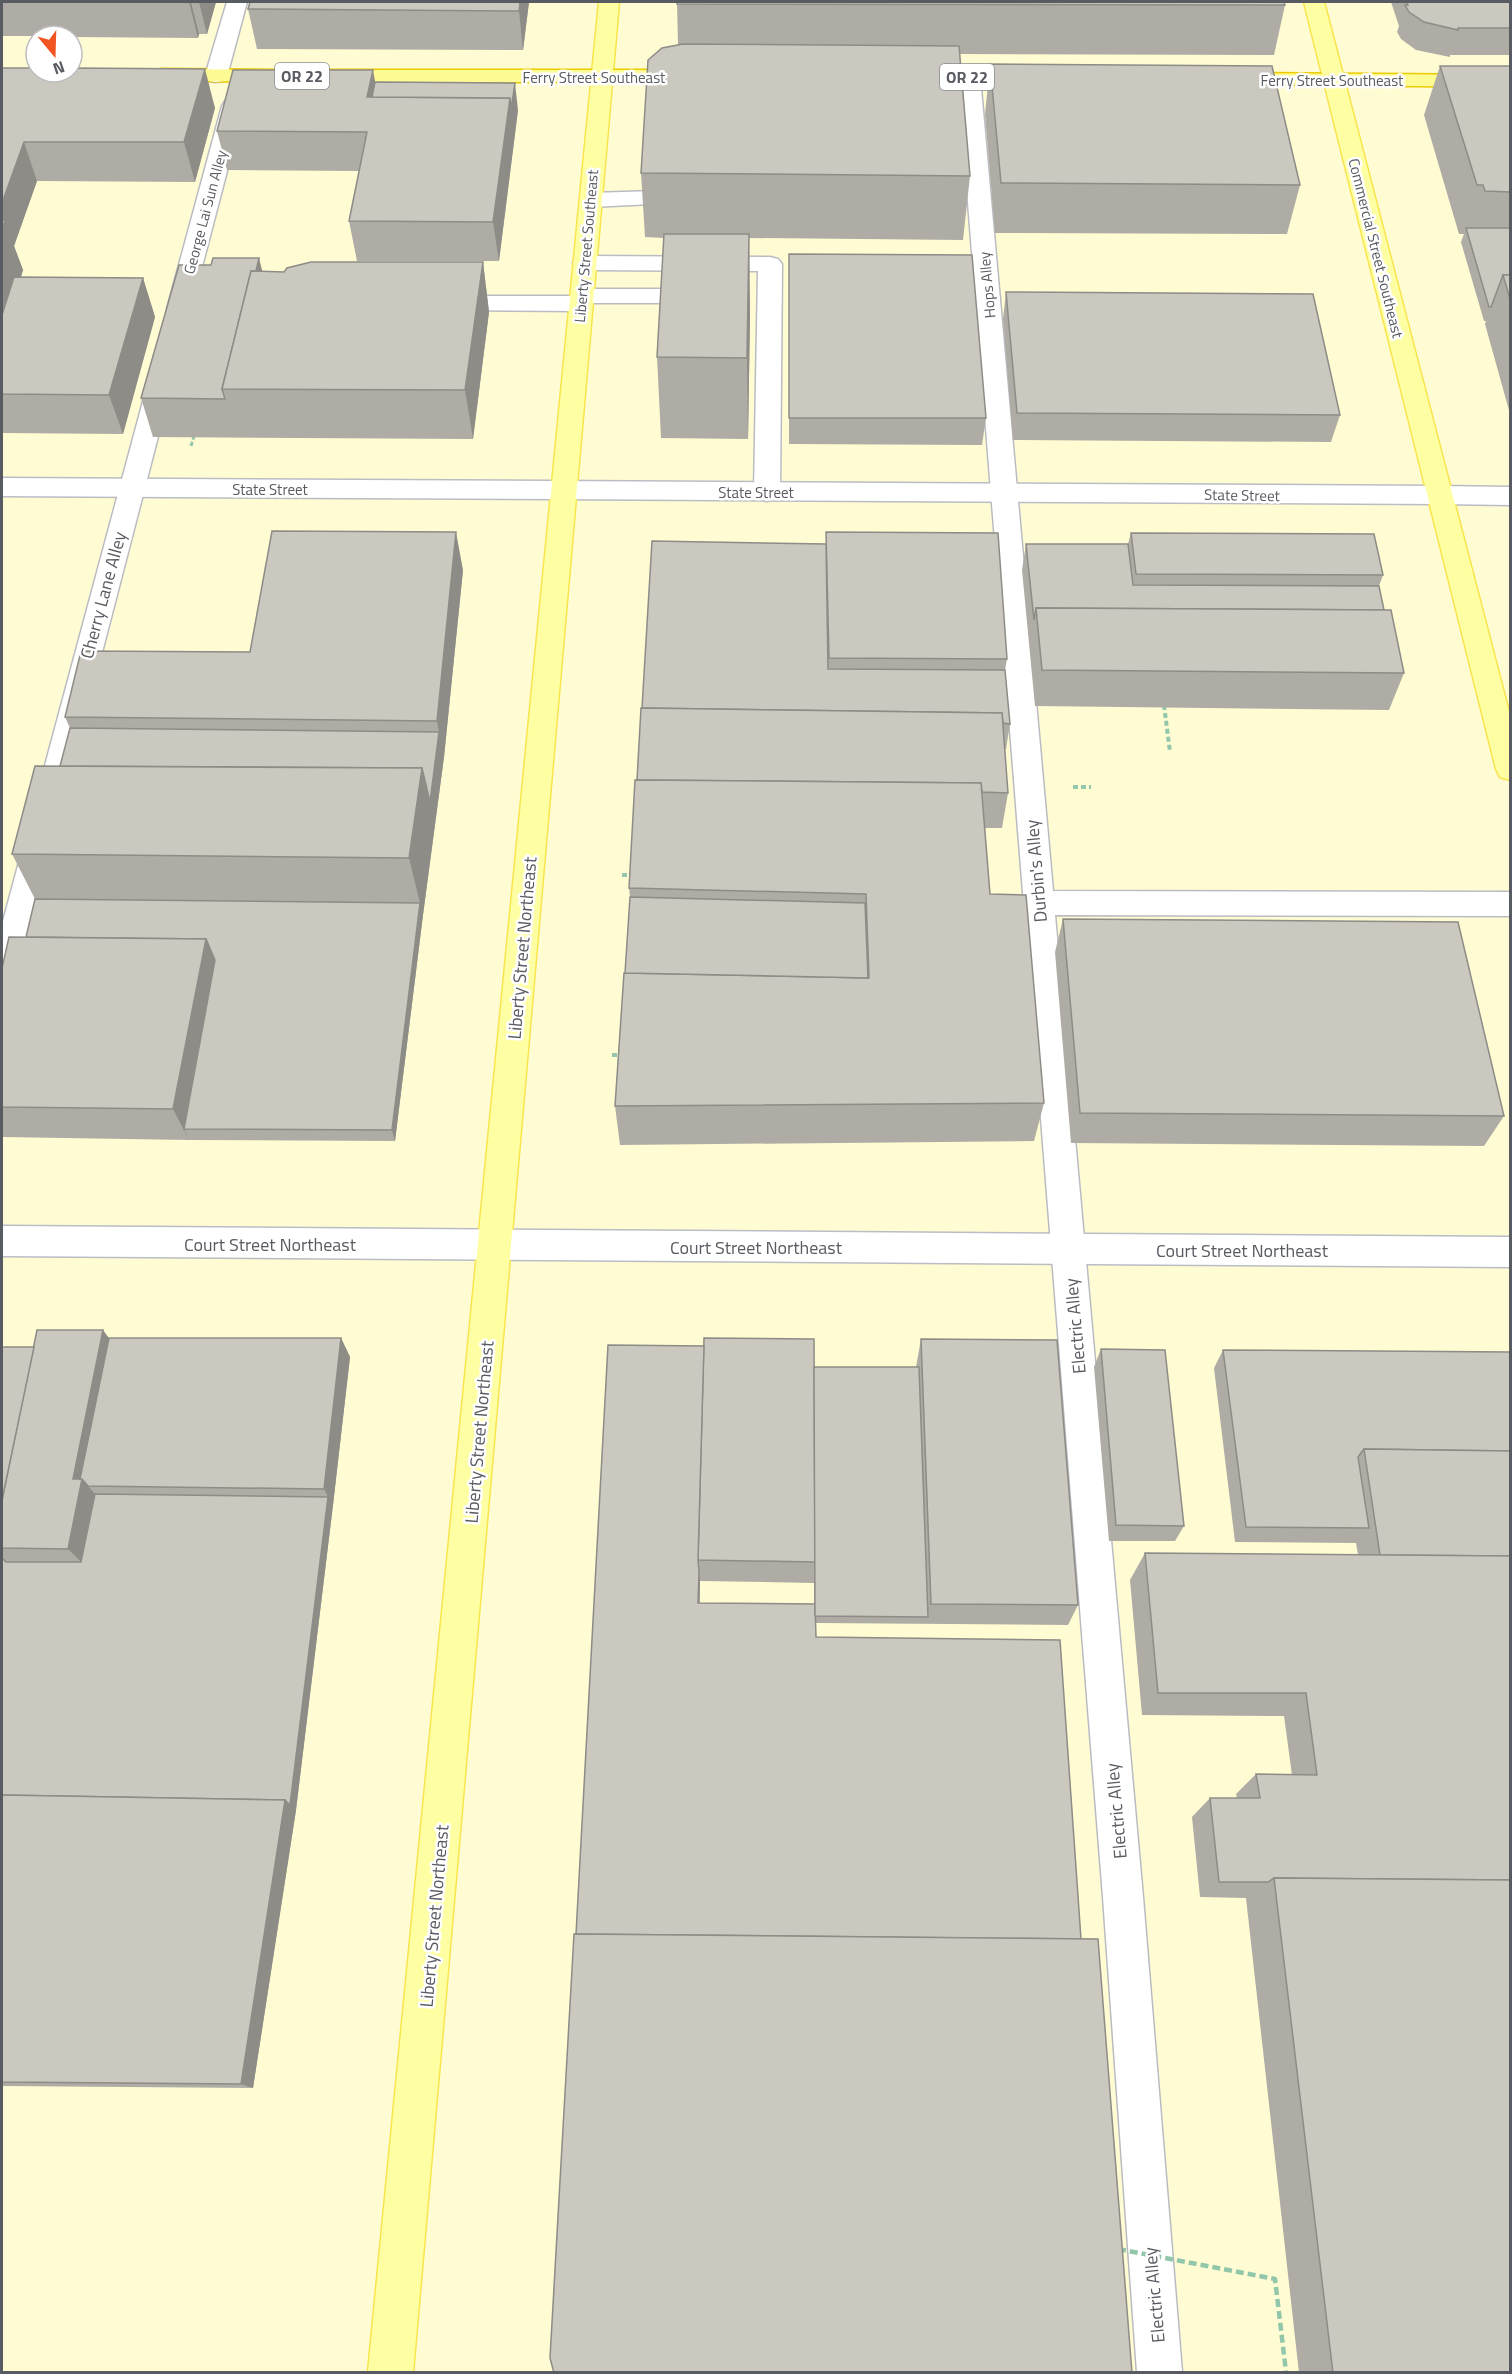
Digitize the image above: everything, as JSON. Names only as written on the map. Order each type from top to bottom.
[{"type":"highway","name":"Ferry Street Southeast","points":[[144,75],[602,78],[716,76]]},
{"type":"highway","name":"OR 22","points":[[893,77],[1053,78]]},
{"type":"highway","name":"Ferry Street Southeast","points":[[1208,79],[1510,81]]},
{"type":"main road","points":[[216,75],[237,2]]},
{"type":"main road","name":"Liberty Street Southeast","points":[[564,490],[609,2]]},
{"type":"main road","name":"Commercial Street Southeast","points":[[1314,2],[1510,769]]},
{"type":"main road","name":"George Lai Sun Alley","points":[[175,326],[241,76]]},
{"type":"main road","name":"Hops Alley","points":[[969,77],[1004,493]]},
{"type":"main road","points":[[591,200],[705,197]]},
{"type":"main road","points":[[585,263],[770,264],[758,297],[767,492]]},
{"type":"main road","points":[[418,303],[677,296]]},
{"type":"main road","points":[[132,488],[166,358]]},
{"type":"main road","name":"State Street","points":[[2,487],[1510,496]]},
{"type":"main road","name":"Cherry Lane Alley","points":[[2,980],[132,488]]},
{"type":"main road","name":"Liberty Street Northeast","points":[[390,2373],[564,490]]},
{"type":"main road","name":"Durbin's Alley","points":[[1004,493],[1068,1249]]},
{"type":"main road","points":[[1039,903],[1510,904]]},
{"type":"main road","name":"Court Street Northeast","points":[[2,1241],[1510,1252]]},
{"type":"main road","name":"Electric Alley","points":[[1068,1249],[1123,1897],[1160,2373]]},
{"type":"path","points":[[191,446],[196,426]]},
{"type":"path","points":[[1163,699],[1170,752]]},
{"type":"path","points":[[622,875],[636,875]]},
{"type":"path","points":[[612,1056],[626,1055]]},
{"type":"path","points":[[1108,2247],[1275,2278],[1286,2373]]},
{"type":"shaded area","points":[[2,2],[1510,2],[1510,2372],[2,2372]]},
{"type":"building","points":[[250,2],[520,2],[519,11],[248,9]]},
{"type":"building","points":[[677,2],[1284,2],[1285,5],[677,4]]},
{"type":"building","points":[[1407,2],[1510,2],[1510,28],[1458,28],[1458,30],[1424,22],[1409,12],[1405,5],[1408,5]]},
{"type":"building","points":[[683,44],[959,46],[970,176],[641,173],[648,60],[662,48]]},
{"type":"building","points":[[990,64],[1272,66],[1300,185],[1001,183]]},
{"type":"building","points":[[1440,66],[1510,66],[1510,192],[1485,191],[1483,185],[1477,185]]},
{"type":"building","points":[[2,68],[24,68],[24,84],[84,84],[84,68],[205,69],[184,142],[24,142],[2,203]]},
{"type":"building","points":[[233,70],[373,70],[367,97],[510,98],[493,222],[349,221],[367,132],[217,131]]},
{"type":"building","points":[[375,82],[515,83],[511,109],[510,98],[372,97]]},
{"type":"building","points":[[1466,228],[1510,228],[1510,275],[1503,275],[1491,307],[1489,307]]},
{"type":"building","points":[[664,234],[749,234],[747,358],[657,357]]},
{"type":"building","points":[[789,254],[972,255],[986,418],[789,418]]},
{"type":"building","points":[[213,258],[259,258],[256,271],[251,271],[222,389],[225,399],[141,398],[179,265],[211,265]]},
{"type":"building","points":[[311,262],[483,262],[465,390],[222,389],[251,271],[284,272],[287,268]]},
{"type":"building","points":[[1503,275],[1510,275],[1510,299]]},
{"type":"building","points":[[14,277],[143,278],[109,395],[2,394],[2,315]]},
{"type":"building","points":[[1006,292],[1313,294],[1340,415],[1017,413]]},
{"type":"building","points":[[272,531],[456,532],[437,721],[65,717],[81,651],[250,652]]},
{"type":"building","points":[[826,532],[998,533],[1007,659],[829,658]]},
{"type":"building","points":[[1131,533],[1374,534],[1383,575],[1136,574]]},
{"type":"building","points":[[652,541],[826,544],[828,669],[1005,670],[1010,724],[1003,723],[1002,713],[642,708]]},
{"type":"building","points":[[1026,544],[1128,544],[1133,585],[1379,586],[1384,610],[1036,608],[1034,620]]},
{"type":"building","points":[[1036,608],[1391,610],[1404,673],[1042,670]]},
{"type":"building","points":[[641,708],[1002,713],[1008,793],[982,792],[981,783],[637,780]]},
{"type":"building","points":[[70,728],[439,732],[430,802],[422,768],[60,766]]},
{"type":"building","points":[[35,766],[422,768],[409,858],[12,854]]},
{"type":"building","points":[[635,780],[981,783],[990,894],[1026,895],[1044,1103],[615,1106],[624,973],[869,978],[866,894],[629,888]]},
{"type":"building","points":[[630,897],[865,903],[868,978],[625,973]]},
{"type":"building","points":[[35,899],[420,903],[392,1130],[184,1129],[215,960],[206,939],[26,937]]},
{"type":"building","points":[[1063,919],[1458,922],[1504,1116],[1080,1113]]},
{"type":"building","points":[[9,937],[206,939],[173,1109],[2,1107],[2,968]]},
{"type":"building","points":[[37,1330],[103,1330],[73,1479],[82,1479],[68,1549],[2,1548],[2,1500]]},
{"type":"building","points":[[109,1338],[341,1338],[324,1489],[88,1486],[80,1479]]},
{"type":"building","points":[[704,1338],[814,1339],[815,1562],[698,1560]]},
{"type":"building","points":[[921,1339],[1057,1340],[1078,1605],[931,1604]]},
{"type":"building","points":[[608,1345],[704,1346],[698,1603],[815,1604],[816,1637],[1060,1640],[1081,1939],[576,1934]]},
{"type":"building","points":[[2,1347],[34,1347],[2,1500]]},
{"type":"building","points":[[1101,1349],[1165,1350],[1184,1526],[1116,1525]]},
{"type":"building","points":[[1223,1350],[1510,1352],[1510,1451],[1364,1449],[1358,1457],[1369,1528],[1246,1527]]},
{"type":"building","points":[[814,1367],[919,1367],[928,1617],[815,1616]]},
{"type":"building","points":[[1364,1449],[1510,1451],[1510,1556],[1380,1555]]},
{"type":"building","points":[[95,1494],[328,1497],[290,1805],[285,1800],[2,1795],[2,1558],[6,1562],[81,1562]]},
{"type":"building","points":[[1145,1553],[1510,1556],[1510,1880],[1274,1878],[1268,1882],[1219,1882],[1210,1798],[1260,1798],[1256,1774],[1317,1775],[1306,1693],[1158,1693]]},
{"type":"building","points":[[2,1795],[285,1800],[241,2084],[2,2082]]},
{"type":"building","points":[[1274,1878],[1510,1880],[1510,2373],[1333,2373]]},
{"type":"building","points":[[574,1934],[1098,1939],[1132,2373],[554,2373],[550,2358]]}]
